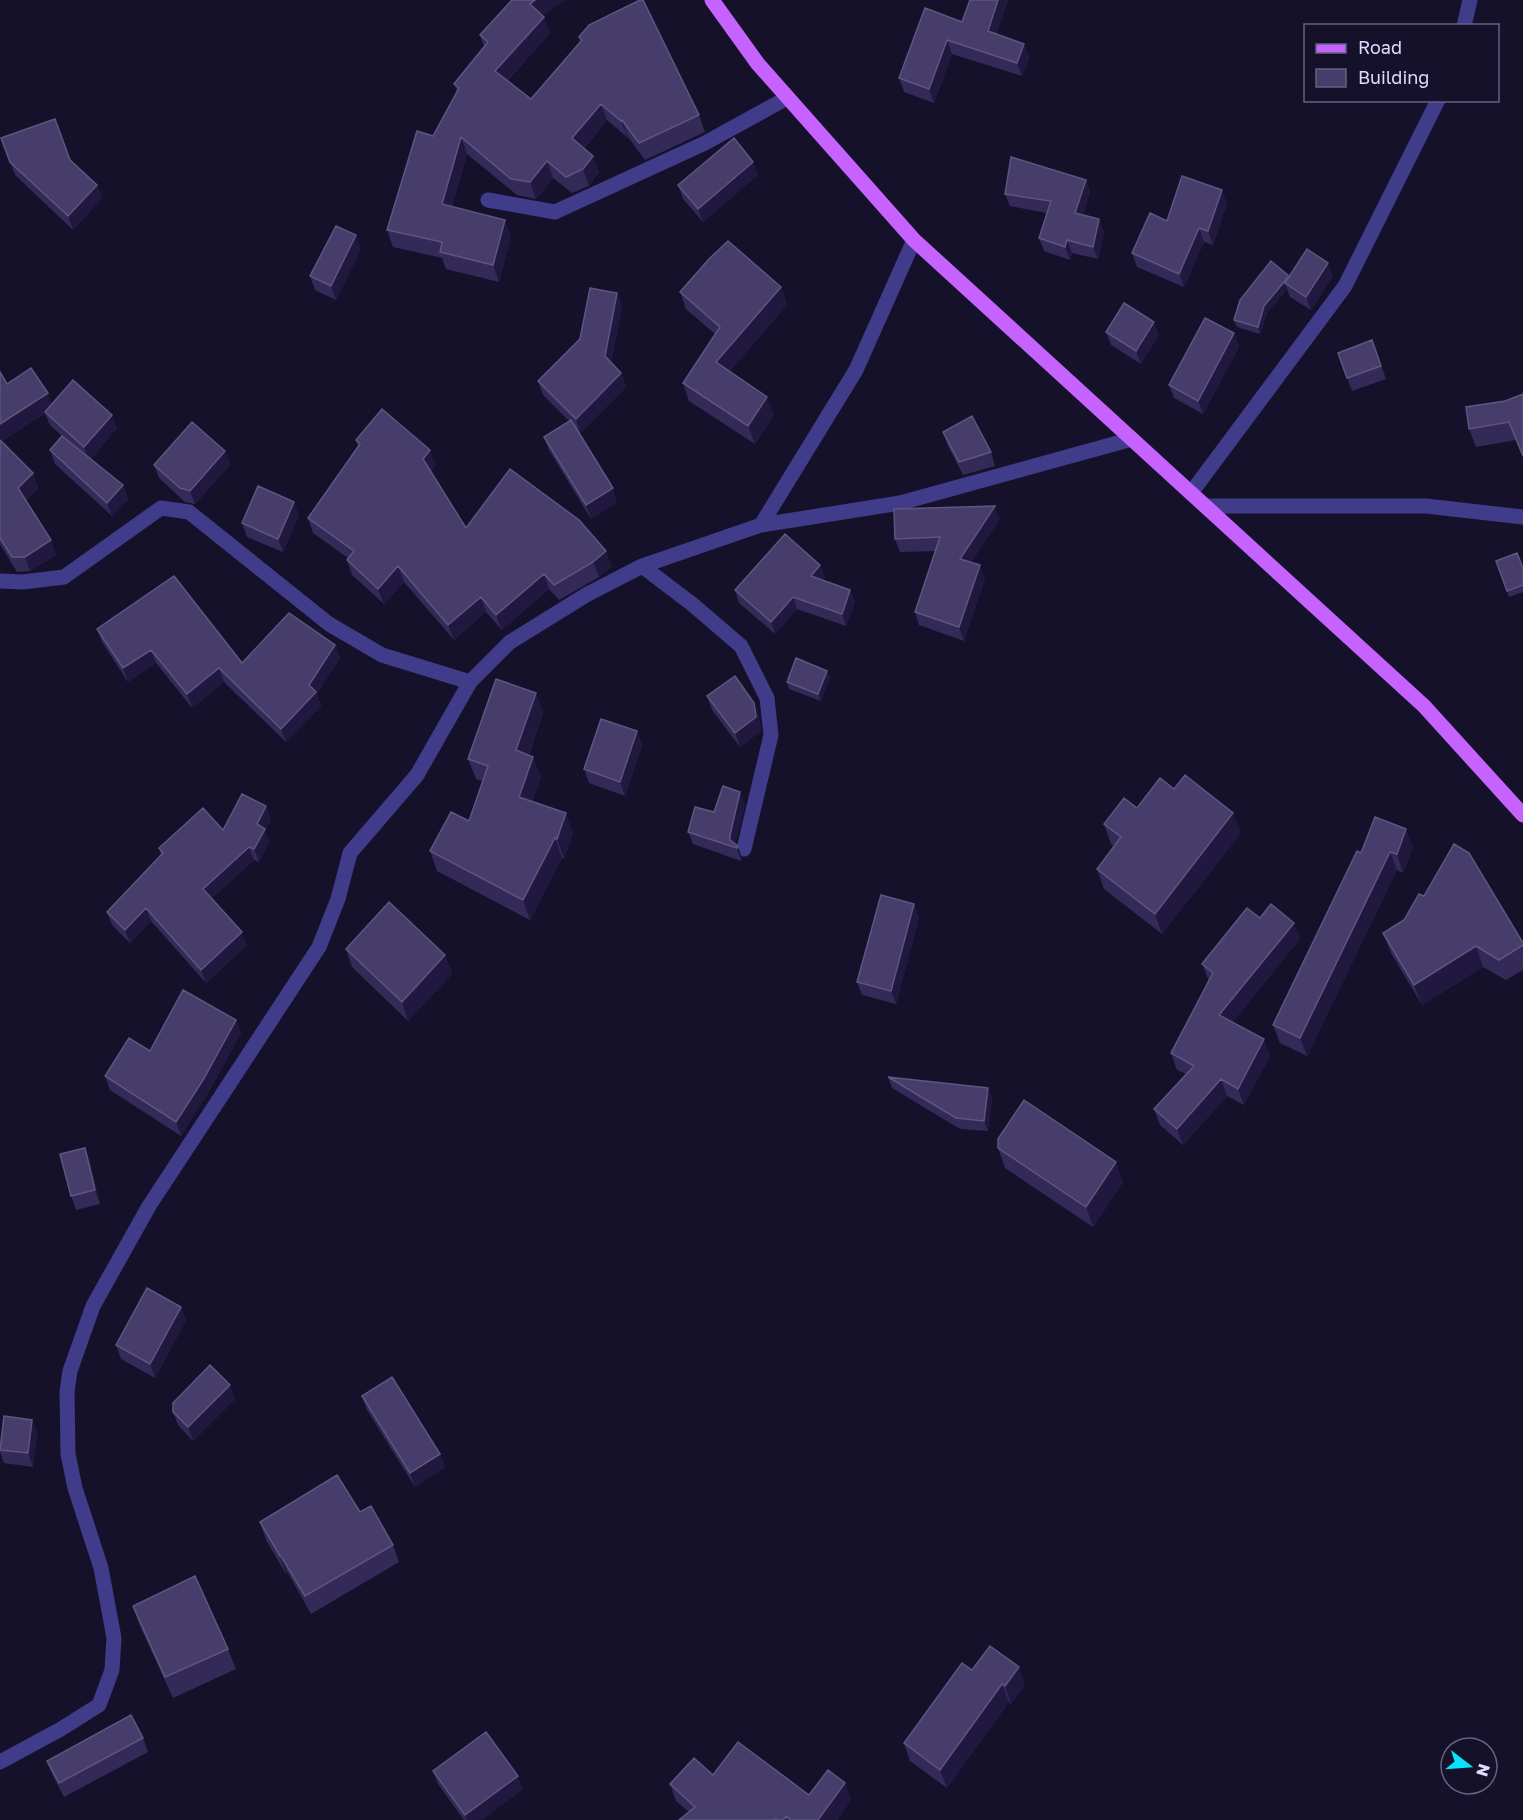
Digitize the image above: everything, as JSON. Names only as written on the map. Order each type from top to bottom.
[{"type":"main road","points":[[712,0],[758,64],[914,240],[1424,706],[1523,815]]},
{"type":"street","points":[[1464,24],[1470,0]]},
{"type":"street","points":[[488,200],[555,212],[705,143],[787,98]]},
{"type":"street","points":[[1191,493],[1345,285],[1437,102]]},
{"type":"street","points":[[760,525],[856,370],[914,240]]},
{"type":"street","points":[[0,1762],[61,1729],[99,1705],[112,1670],[114,1638],[101,1568],[75,1488],[68,1454],[67,1392],[70,1371],[93,1306],[149,1206],[319,947],[338,899],[350,853],[417,775],[470,682],[510,642],[586,595],[642,566],[760,525],[900,503],[1132,439]]},
{"type":"street","points":[[1206,506],[1426,506],[1523,517]]},
{"type":"street","points":[[0,581],[23,582],[64,577],[161,508],[189,512],[328,624],[382,655],[470,682]]},
{"type":"street","points":[[642,566],[692,604],[741,646],[767,698],[771,735],[744,849]]},
{"type":"building","points":[[512,0],[535,0],[530,4],[544,17],[495,71],[531,99],[582,40],[579,37],[589,25],[643,0],[699,115],[639,143],[622,120],[601,104],[572,138],[593,156],[583,169],[566,177],[547,161],[530,182],[511,179],[461,137],[442,204],[505,220],[493,265],[440,252],[442,242],[387,230],[417,131],[433,136],[459,88],[454,84],[488,42],[480,35]]},
{"type":"building","points":[[970,0],[998,0],[988,31],[1024,44],[1017,63],[947,40],[929,89],[899,78],[925,8],[962,22]]},
{"type":"building","points":[[55,119],[70,160],[97,185],[68,216],[10,162],[1,138]]},
{"type":"building","points":[[734,138],[753,162],[698,209],[678,185]]},
{"type":"building","points":[[1011,157],[1086,180],[1075,213],[1099,219],[1093,247],[1067,240],[1065,247],[1039,238],[1051,201],[1005,194]]},
{"type":"building","points":[[1182,176],[1222,190],[1208,231],[1199,228],[1179,274],[1132,253],[1150,213],[1167,221]]},
{"type":"building","points":[[336,226],[356,235],[331,286],[310,276]]},
{"type":"building","points":[[728,241],[781,287],[716,362],[767,397],[748,426],[683,383],[720,327],[680,292]]},
{"type":"building","points":[[1307,249],[1328,263],[1306,297],[1285,283]]},
{"type":"building","points":[[1271,261],[1289,276],[1264,306],[1258,327],[1234,320],[1240,300]]},
{"type":"building","points":[[590,288],[617,293],[605,356],[621,373],[576,419],[538,381],[580,339]]},
{"type":"building","points":[[1124,303],[1154,322],[1136,351],[1106,332]]},
{"type":"building","points":[[1205,318],[1234,333],[1198,401],[1169,385]]},
{"type":"building","points":[[1372,340],[1381,366],[1347,378],[1338,353]]},
{"type":"building","points":[[31,368],[48,393],[0,424],[0,372],[7,384]]},
{"type":"building","points":[[73,380],[112,415],[84,447],[45,412]]},
{"type":"building","points":[[1523,394],[1523,456],[1509,422],[1469,429],[1466,407],[1505,401]]},
{"type":"building","points":[[382,409],[430,450],[423,459],[466,528],[510,469],[579,520],[606,551],[593,562],[554,585],[544,574],[496,615],[481,597],[448,625],[398,566],[378,589],[347,560],[354,551],[308,518],[360,444],[356,440]]},
{"type":"building","points":[[972,416],[991,452],[959,462],[943,432]]},
{"type":"building","points":[[571,420],[613,488],[586,505],[544,437]]},
{"type":"building","points":[[192,422],[225,451],[190,491],[180,488],[154,465]]},
{"type":"building","points":[[62,436],[123,485],[107,503],[50,450]]},
{"type":"building","points":[[0,440],[33,473],[18,488],[51,540],[25,557],[12,557],[0,538]]},
{"type":"building","points":[[258,486],[294,502],[278,539],[242,523]]},
{"type":"building","points":[[995,506],[960,559],[980,565],[959,627],[915,612],[940,537],[895,539],[894,509]]},
{"type":"building","points":[[785,534],[820,565],[811,576],[850,590],[842,614],[793,597],[771,622],[735,590]]},
{"type":"building","points":[[1517,553],[1523,568],[1523,585],[1507,591],[1496,561]]},
{"type":"building","points":[[174,576],[242,663],[289,613],[335,645],[309,685],[316,692],[281,729],[219,668],[187,694],[151,650],[123,668],[97,629]]},
{"type":"building","points":[[796,658],[827,671],[818,694],[787,682]]},
{"type":"building","points":[[735,676],[754,703],[756,717],[735,733],[707,696]]},
{"type":"building","points":[[496,679],[536,693],[516,750],[533,757],[519,797],[566,813],[557,839],[555,838],[523,900],[430,851],[451,812],[469,821],[488,766],[468,759]]},
{"type":"building","points":[[601,719],[637,731],[620,782],[584,769]]},
{"type":"building","points":[[1185,775],[1233,813],[1155,914],[1097,869],[1121,837],[1104,824],[1124,798],[1137,808],[1160,778],[1174,789]]},
{"type":"building","points":[[723,786],[740,792],[730,835],[730,840],[738,846],[737,848],[688,832],[695,807],[714,812]]},
{"type":"building","points":[[242,794],[266,806],[257,824],[265,829],[254,849],[249,847],[203,889],[242,932],[201,970],[146,908],[125,930],[107,912],[163,853],[159,848],[203,808],[223,830]]},
{"type":"building","points":[[1375,817],[1406,829],[1397,854],[1390,852],[1300,1038],[1273,1025],[1357,851],[1361,853]]},
{"type":"building","points":[[1454,844],[1469,853],[1523,945],[1499,960],[1476,946],[1414,985],[1383,933],[1404,920],[1419,894],[1424,896]]},
{"type":"building","points":[[881,895],[914,904],[891,991],[857,982]]},
{"type":"building","points":[[389,902],[445,955],[402,1002],[346,949]]},
{"type":"building","points":[[1271,904],[1294,923],[1219,1015],[1264,1039],[1238,1089],[1221,1079],[1177,1129],[1154,1109],[1194,1066],[1171,1053],[1213,973],[1202,964],[1247,908],[1260,918]]},
{"type":"building","points":[[183,990],[236,1020],[203,1080],[176,1122],[105,1076],[129,1038],[150,1051]]},
{"type":"building","points":[[888,1077],[988,1088],[984,1121],[956,1118]]},
{"type":"building","points":[[1024,1100],[1116,1162],[1086,1207],[998,1148],[998,1139]]},
{"type":"building","points":[[85,1148],[95,1190],[71,1196],[60,1154]]},
{"type":"building","points":[[147,1288],[181,1307],[150,1364],[116,1345]]},
{"type":"building","points":[[210,1365],[230,1385],[188,1427],[173,1412],[173,1403]]},
{"type":"building","points":[[392,1377],[440,1454],[410,1473],[362,1396]]},
{"type":"building","points":[[4,1416],[32,1420],[28,1453],[0,1450]]},
{"type":"building","points":[[337,1475],[360,1512],[371,1506],[393,1545],[305,1596],[260,1522]]},
{"type":"building","points":[[195,1576],[228,1649],[165,1677],[133,1606]]},
{"type":"building","points":[[990,1646],[1019,1667],[1005,1686],[1002,1684],[940,1770],[904,1743],[962,1663],[972,1670]]},
{"type":"building","points":[[131,1715],[143,1738],[59,1783],[47,1761]]},
{"type":"building","points":[[486,1732],[518,1776],[465,1815],[433,1771]]},
{"type":"building","points":[[738,1742],[809,1795],[828,1770],[845,1783],[818,1820],[791,1820],[786,1816],[783,1820],[679,1820],[695,1807],[670,1784],[694,1758],[713,1775]]}]
